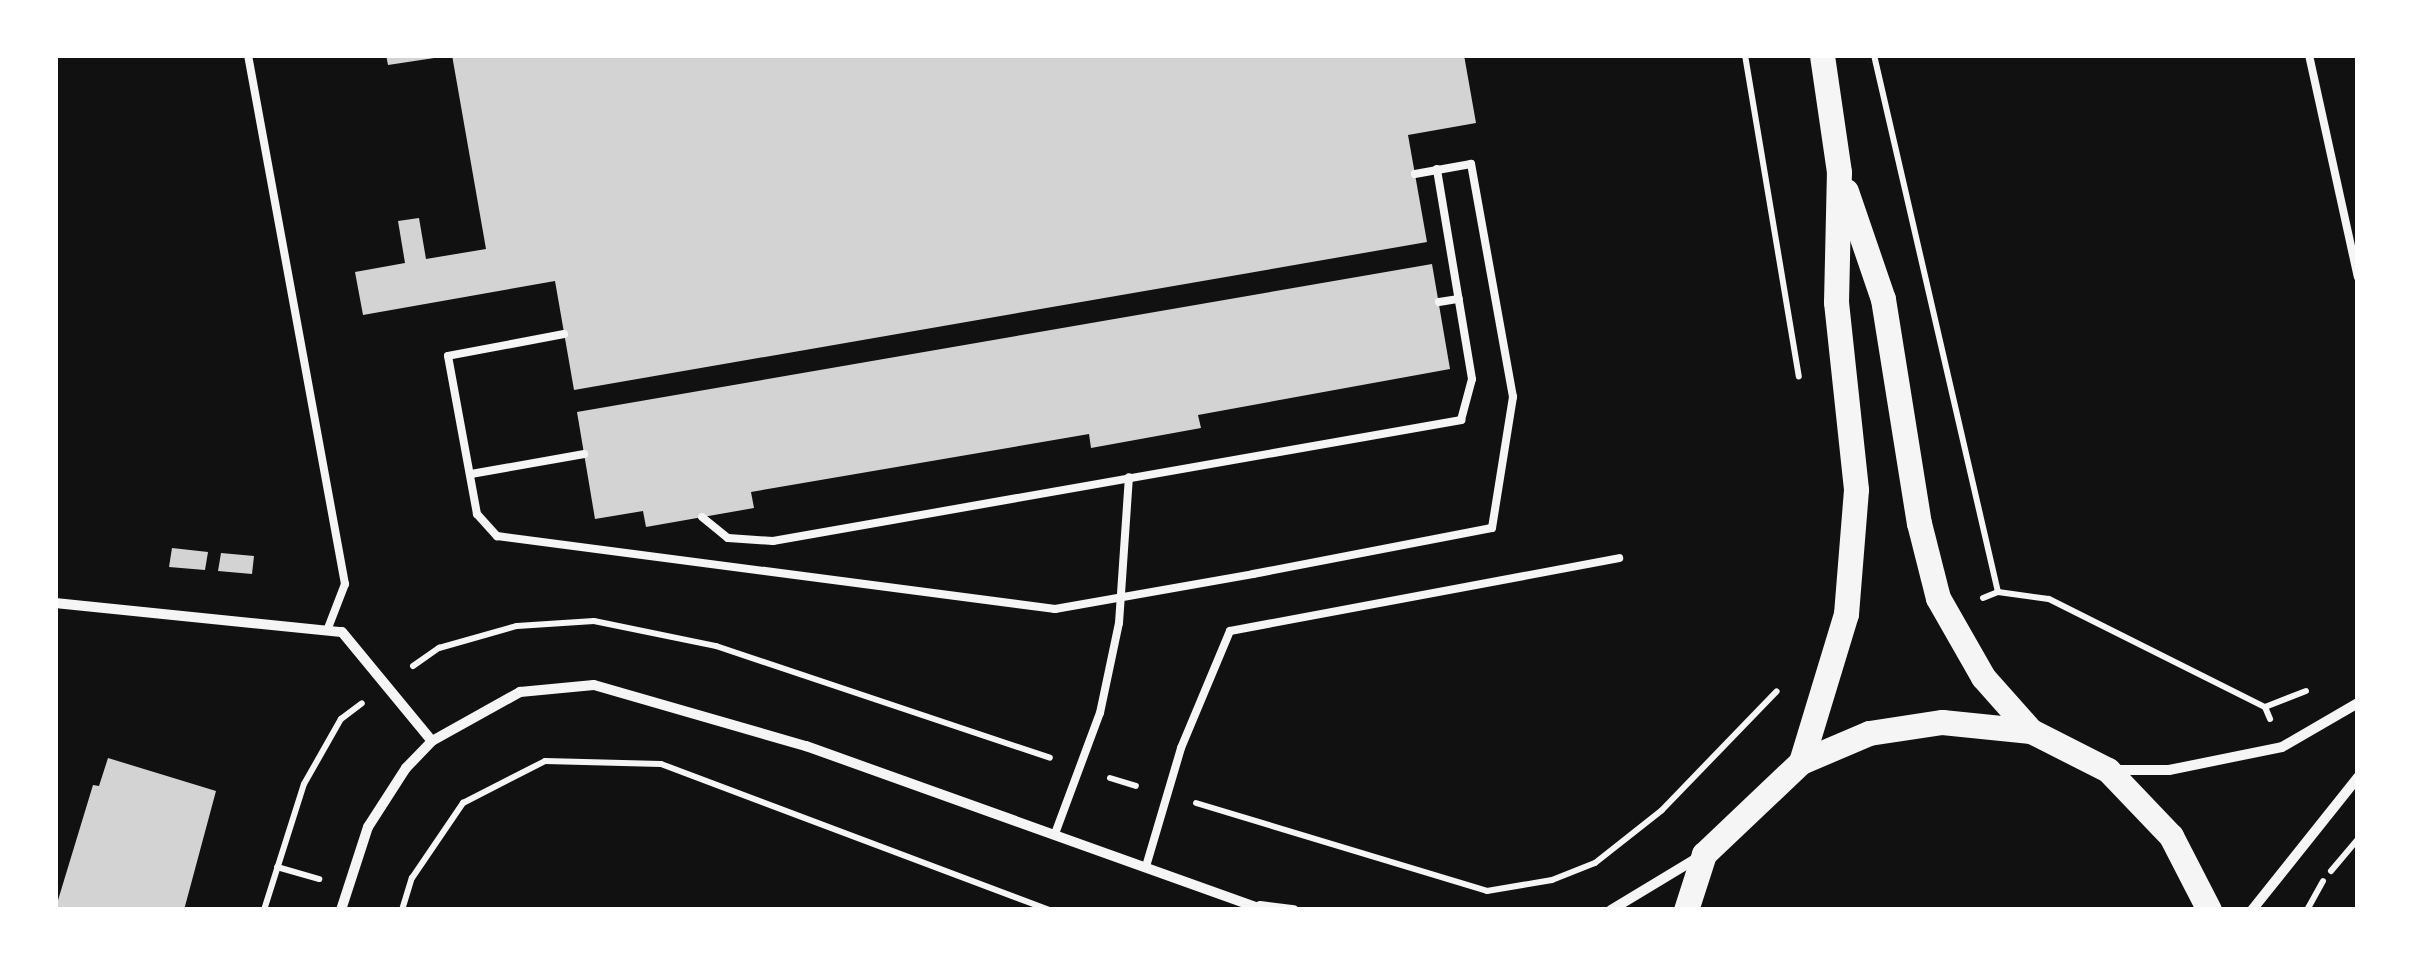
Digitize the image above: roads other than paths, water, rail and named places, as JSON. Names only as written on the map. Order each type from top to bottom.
[{"type":"main road","points":[[1822,55],[1840,172],[1883,299],[1919,522],[1938,598],[1983,677],[2031,731]]},
{"type":"main road","points":[[1801,762],[1846,614],[1856,489],[1836,302],[1840,172]]},
{"type":"main road","points":[[1686,910],[1704,854],[1801,762],[1868,733],[1942,722],[2031,731],[2108,770],[2171,836],[2209,910]]},
{"type":"street","points":[[55,603],[328,628],[353,640],[432,741]]},
{"type":"street","points":[[341,910],[368,827],[406,768],[432,741],[520,692],[594,685],[806,746],[1146,862],[1262,908],[1294,910]]},
{"type":"street","points":[[2108,770],[2170,770],[2282,746],[2358,703]]},
{"type":"street","points":[[2252,910],[2358,777]]},
{"type":"street","points":[[1611,910],[1704,854]]},
{"type":"lane","points":[[248,55],[345,584],[328,628]]},
{"type":"lane","points":[[2309,55],[2358,277]]},
{"type":"lane","points":[[564,334],[448,356],[476,514],[498,536],[1054,610],[1492,528],[1513,397],[1471,164],[1415,174]]},
{"type":"lane","points":[[702,517],[728,538],[773,541],[1461,420],[1472,379],[1438,170]]},
{"type":"lane","points":[[1439,302],[1459,299]]},
{"type":"lane","points":[[470,474],[584,454]]},
{"type":"lane","points":[[1056,832],[1100,713],[1122,596],[1129,477]]},
{"type":"lane","points":[[1146,862],[1170,780],[1230,631],[1619,558]]}]
